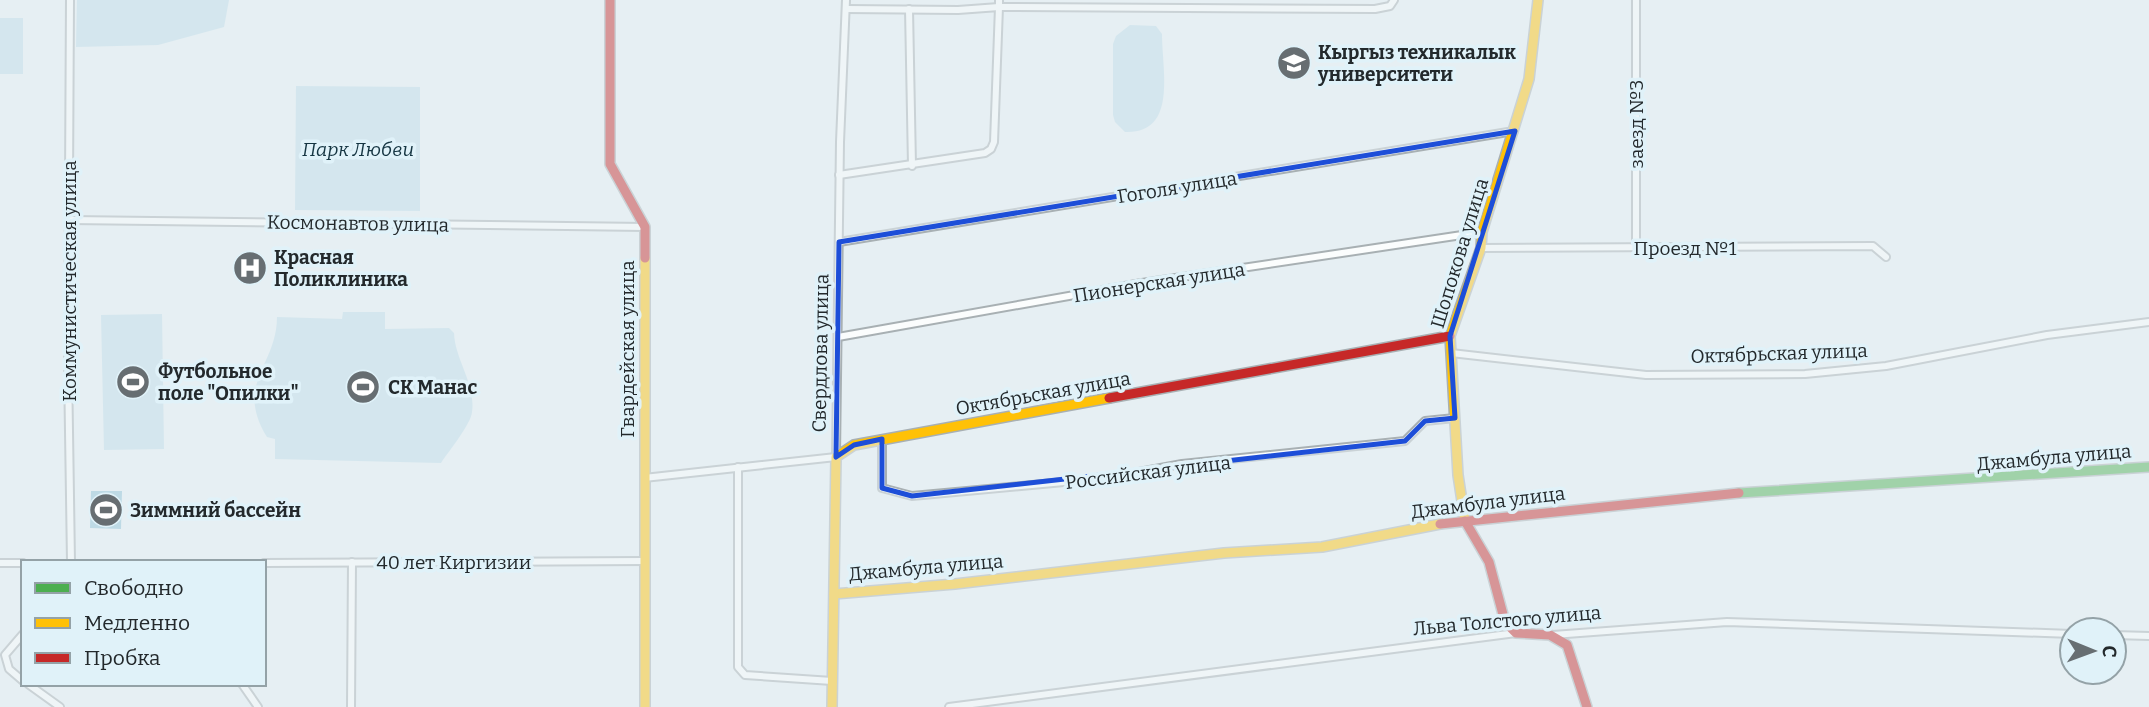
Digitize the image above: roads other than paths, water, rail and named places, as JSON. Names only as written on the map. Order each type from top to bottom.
[{"type":"street","name":"Коммунистическая улица","points":[[70,0],[71,560]]},
{"type":"street","name":"Гвардейская улица","points":[[610,0],[610,164],[645,227],[645,707]]},
{"type":"street","name":"Свердлова улица","points":[[832,707],[839,175],[846,0]]},
{"type":"street","points":[[1210,0],[1211,10]]},
{"type":"street","points":[[846,9],[909,9],[999,3],[1211,10],[1375,9],[1390,5],[1394,0]]},
{"type":"street","name":"Шопокова улица","points":[[1516,633],[1505,622],[1489,562],[1464,520],[1450,336],[1481,248],[1482,232],[1529,79],[1538,0]]},
{"type":"street","name":"заезд №3","points":[[1636,0],[1636,248]]},
{"type":"street","points":[[839,175],[985,153],[993,146],[999,3]]},
{"type":"street","points":[[909,9],[912,166]]},
{"type":"street","name":"Гоголя улица","points":[[839,242],[1515,131]]},
{"type":"street","name":"Космонавтов улица","points":[[70,220],[645,227]]},
{"type":"street","name":"Пионерская улица","points":[[838,337],[1142,283],[1482,232]]},
{"type":"street","name":"Проезд №1","points":[[1481,248],[1873,246],[1885,257]]},
{"type":"street","name":"Октябрьская улица","points":[[1451,353],[1646,375],[1805,374],[1886,366],[2047,335],[2149,322]]},
{"type":"street","name":"Октябрьская улица","points":[[644,478],[836,457],[854,445],[882,439],[1450,336]]},
{"type":"street","name":"Российская улица","points":[[882,439],[882,488],[912,496],[1094,479],[1182,464],[1405,441],[1425,421],[1455,418]]},
{"type":"street","points":[[738,467],[738,667],[745,676],[832,681]]},
{"type":"street","name":"Джамбула улица","points":[[834,594],[955,584],[1224,553],[1322,547],[1418,526],[1727,494],[2149,467]]},
{"type":"street","name":"40 лет Киргизии","points":[[266,563],[645,561]]},
{"type":"street","points":[[351,707],[352,562]]},
{"type":"street","points":[[0,563],[21,563]]},
{"type":"street","name":"Льва Толстого улица","points":[[949,707],[1516,633],[1553,635],[1727,622],[2058,634]]},
{"type":"street","points":[[1553,635],[1567,645],[1587,707]]},
{"type":"street","points":[[2128,635],[2149,636]]},
{"type":"street","points":[[21,636],[5,655],[9,669],[21,679]]},
{"type":"street","points":[[31,686],[60,707]]},
{"type":"street","points":[[243,686],[258,707]]},
{"type":"place","name":"Кыргыз техникалык университети","points":[[1294,63]]},
{"type":"place","name":"Красная Поликлиника","points":[[250,268]]},
{"type":"place","name":"Футбольное поле \"Опилки\"","points":[[133,382]]},
{"type":"place","name":"СК Манас","points":[[363,387]]},
{"type":"place","name":"Зиммний бассейн","points":[[106,510]]},
{"type":"park label","name":"Парк Любви","points":[[358,149]]}]
